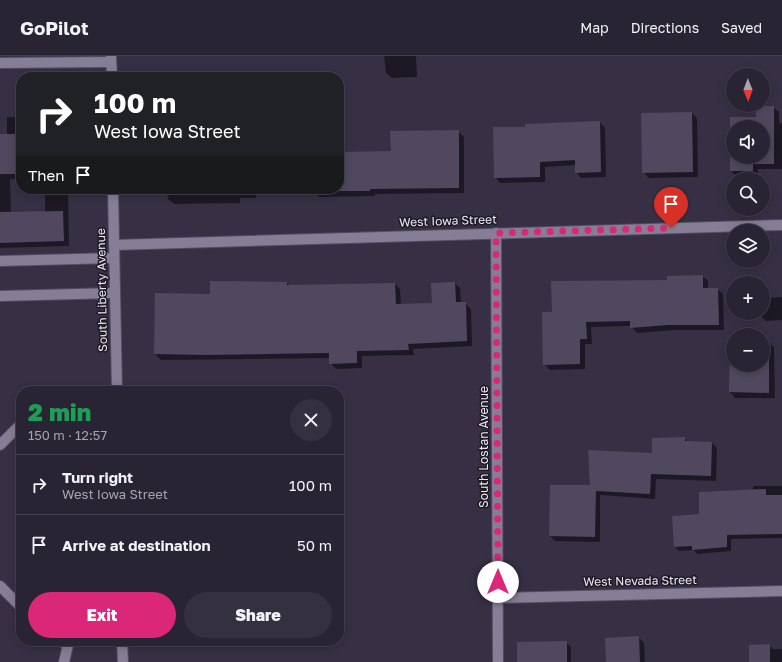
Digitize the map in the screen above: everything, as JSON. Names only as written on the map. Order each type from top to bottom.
[{"type":"street","points":[[0,64],[111,59],[112,72]]},
{"type":"street","name":"South Liberty Avenue","points":[[113,194],[117,386]]},
{"type":"street","name":"West Iowa Street","points":[[114,245],[782,225]]},
{"type":"street","name":"South Lostan Avenue","points":[[496,233],[498,662]]},
{"type":"street","points":[[0,261],[114,258]]},
{"type":"street","points":[[0,296],[115,293]]},
{"type":"street","points":[[0,445],[16,429]]},
{"type":"street","points":[[0,586],[16,602]]},
{"type":"street","name":"West Nevada Street","points":[[498,598],[782,591]]},
{"type":"street","points":[[64,662],[68,646]]},
{"type":"street","points":[[122,646],[123,662]]},
{"type":"building","points":[[770,106],[774,106],[774,164],[770,164],[770,120],[730,120],[730,117],[756,117],[756,112],[770,112]]},
{"type":"building","points":[[692,112],[693,172],[642,173],[641,113]]},
{"type":"building","points":[[600,121],[601,172],[575,173],[575,160],[540,162],[540,177],[494,178],[493,127],[525,127],[525,124]]},
{"type":"building","points":[[459,130],[459,188],[370,189],[370,191],[344,191],[344,152],[391,151],[390,131]]},
{"type":"building","points":[[0,134],[16,134],[16,174],[0,174]]},
{"type":"building","points":[[730,164],[753,164],[753,171],[730,171]]},
{"type":"building","points":[[63,211],[64,241],[0,243],[0,212]]},
{"type":"building","points":[[703,275],[703,288],[718,288],[719,325],[668,325],[630,328],[630,321],[586,322],[587,339],[580,339],[580,364],[543,365],[542,312],[552,312],[551,281],[667,280],[667,276]]},
{"type":"building","points":[[210,281],[287,282],[287,285],[395,283],[396,304],[432,303],[431,283],[455,282],[456,302],[466,302],[467,341],[408,344],[409,350],[357,351],[357,363],[329,364],[329,353],[206,355],[154,354],[155,293],[210,294]]},
{"type":"building","points":[[729,372],[769,372],[769,393],[729,392]]},
{"type":"building","points":[[685,437],[685,441],[712,442],[711,476],[651,474],[650,494],[596,491],[595,537],[549,536],[550,485],[590,485],[588,450],[652,453],[652,438]]},
{"type":"building","points":[[766,489],[766,495],[782,495],[782,534],[727,535],[727,547],[692,550],[692,546],[674,547],[672,516],[699,514],[699,492]]},
{"type":"building","points":[[639,636],[640,662],[606,662],[605,638]]},
{"type":"building","points":[[567,641],[567,662],[517,662],[517,642]]},
{"type":"building","points":[[770,644],[770,662],[749,662],[749,645]]},
{"type":"route","points":[[498,582],[496,233],[671,228]]}]
